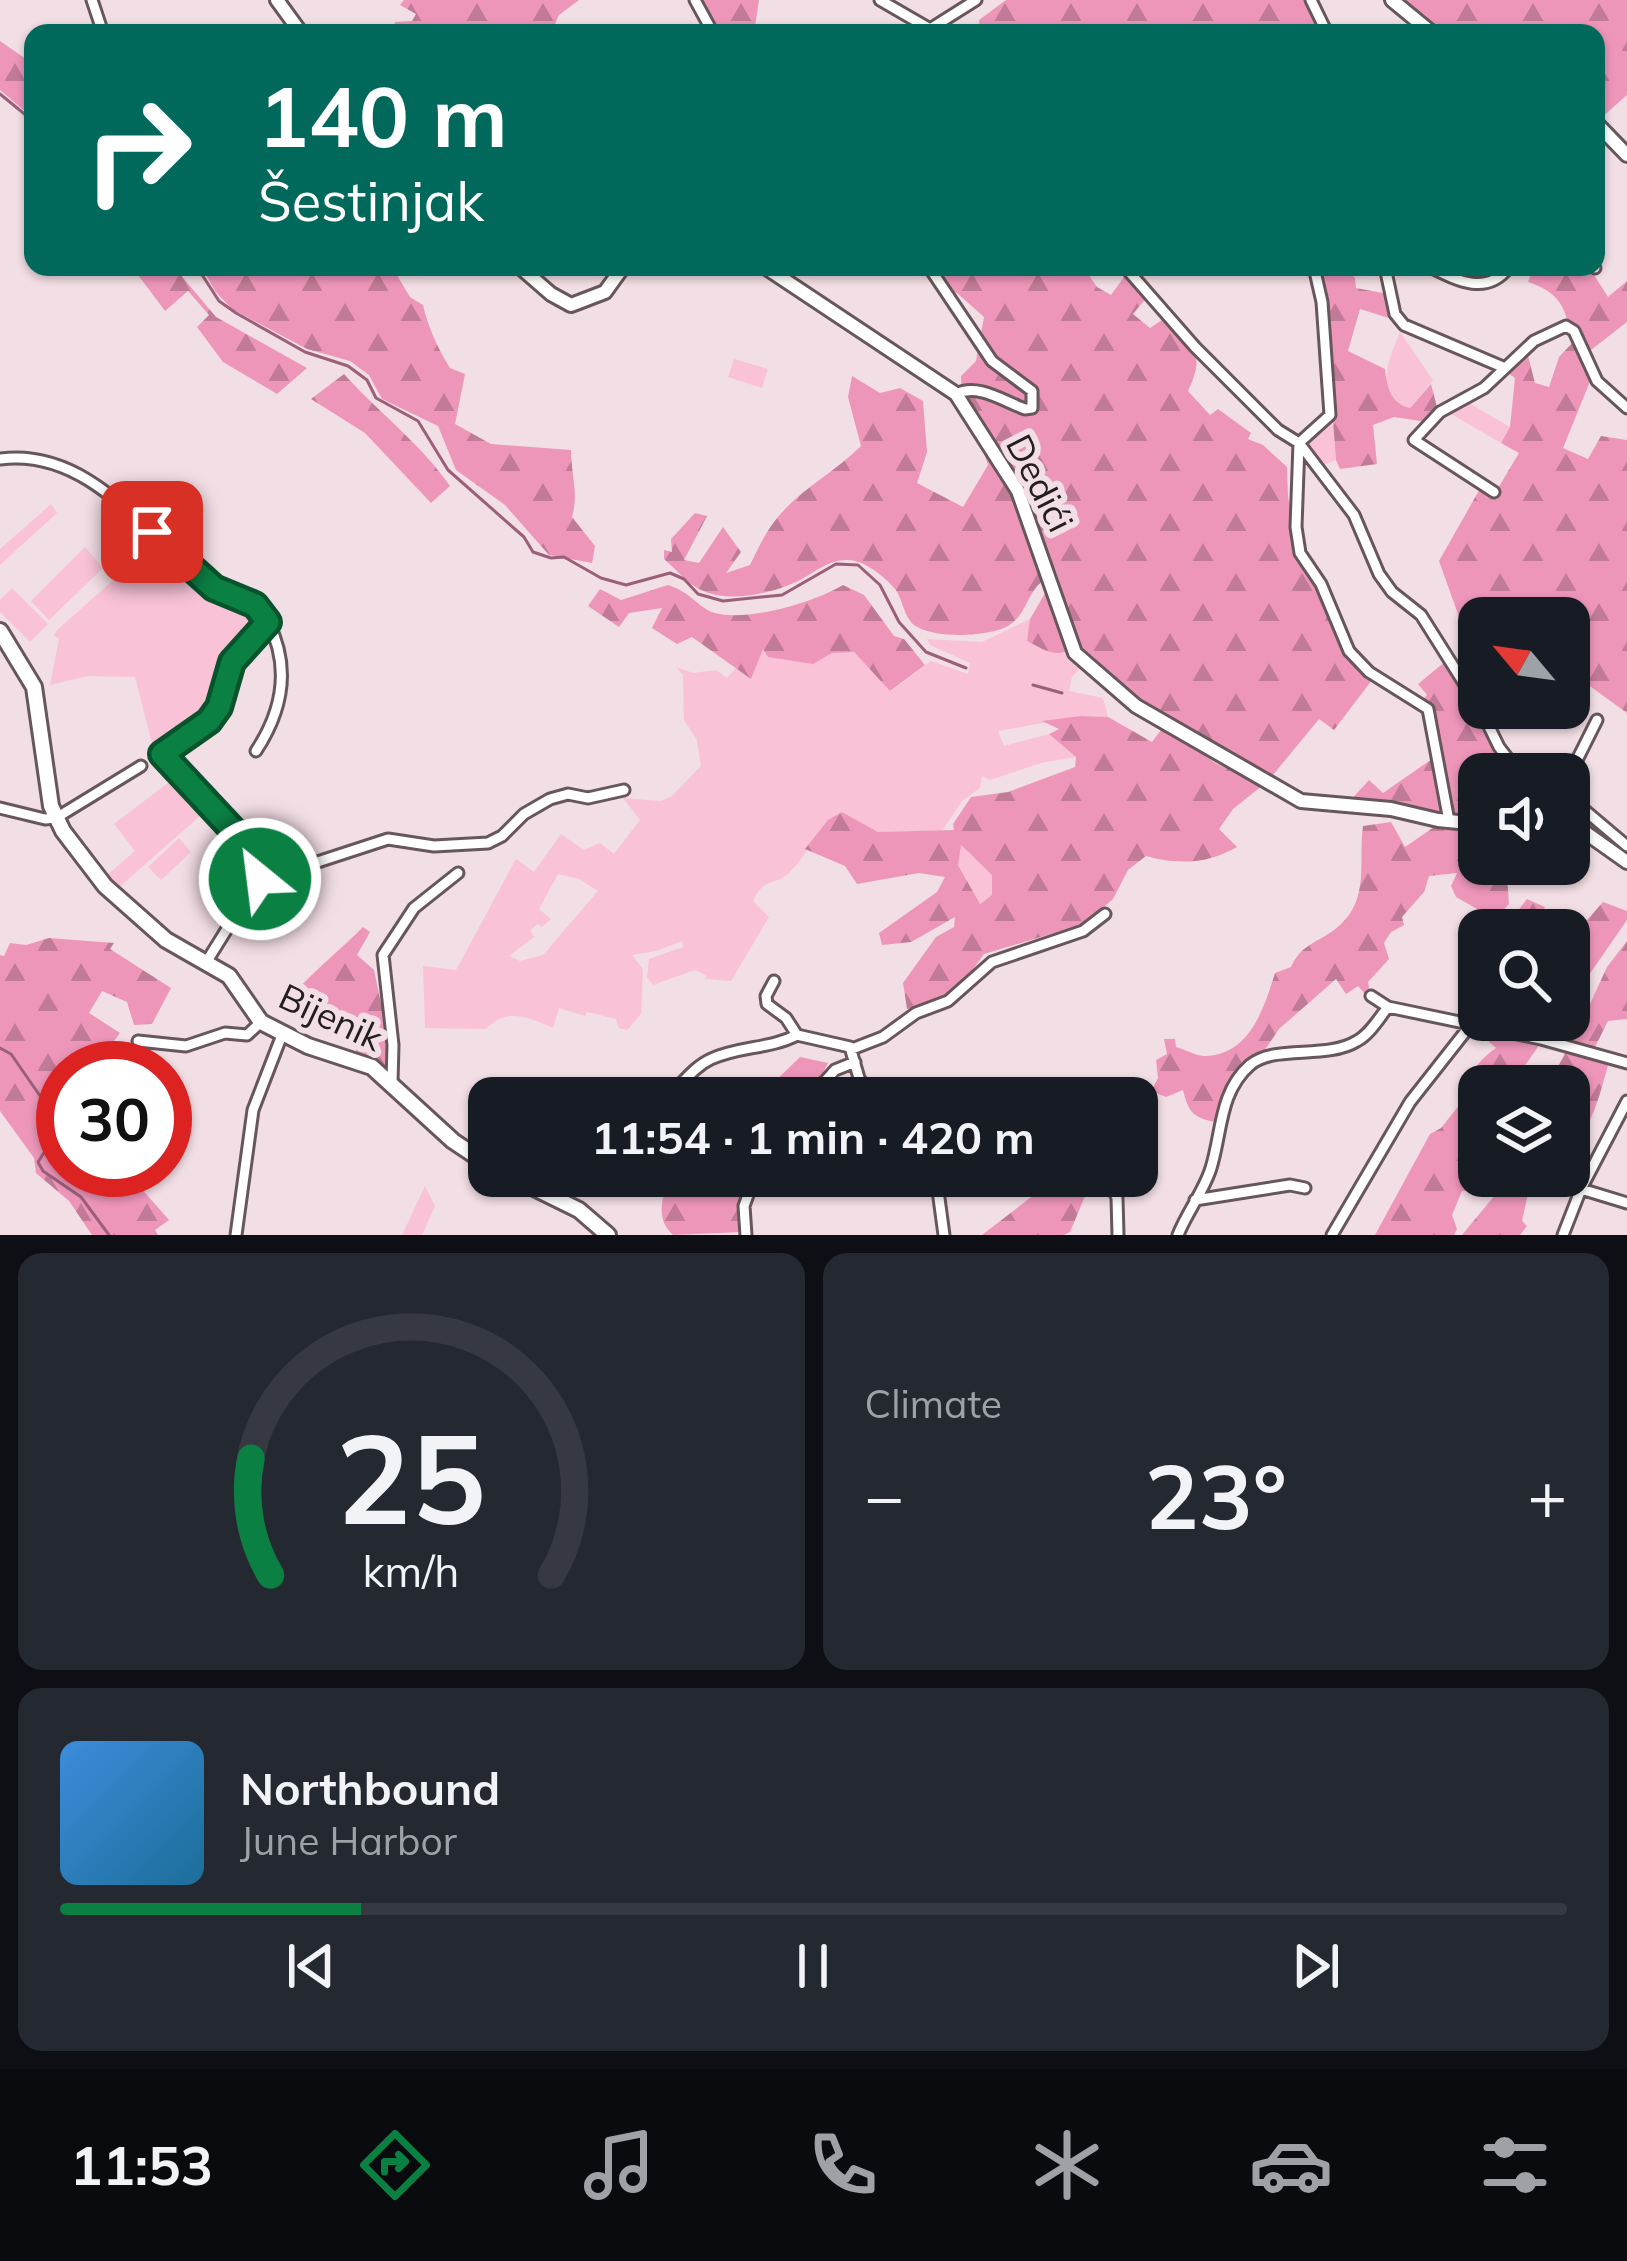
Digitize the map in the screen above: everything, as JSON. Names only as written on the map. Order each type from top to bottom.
[{"type":"main road","name":"Bijenik","points":[[1,634],[34,687],[45,779],[56,818],[105,886],[166,940],[229,976],[261,1022],[282,1035],[357,1060],[392,1082],[468,1151]]},
{"type":"main road","points":[[552,1197],[579,1210],[608,1235]]},
{"type":"street","points":[[880,0],[921,24]]},
{"type":"street","points":[[938,24],[976,0]]},
{"type":"street","points":[[1392,0],[1421,24]]},
{"type":"street","points":[[1605,132],[1627,155]]},
{"type":"street","points":[[530,276],[571,305],[605,292],[617,276]]},
{"type":"street","name":"Dedići","points":[[779,276],[956,394],[1018,490],[1076,652],[1147,714],[1300,801],[1391,808],[1458,822]]},
{"type":"street","points":[[935,276],[972,336],[1005,374],[1032,391],[1034,400],[1032,408],[1025,409],[985,393],[966,389],[956,394]]},
{"type":"street","points":[[1133,276],[1278,430],[1299,442],[1354,515],[1379,574],[1392,592],[1421,615],[1458,674]]},
{"type":"street","points":[[1316,276],[1330,415],[1299,442],[1296,527],[1300,553],[1322,584],[1349,651],[1370,672],[1428,709],[1449,821]]},
{"type":"street","points":[[1386,276],[1395,314],[1404,325],[1505,368]]},
{"type":"street","points":[[1454,276],[1480,286],[1501,276]]},
{"type":"street","points":[[1493,492],[1414,440],[1440,412],[1472,397],[1534,340],[1566,326],[1574,331],[1597,381],[1627,408]]},
{"type":"street","points":[[0,459],[42,460],[83,477],[214,588],[255,605],[280,650],[283,682],[274,721],[256,752]]},
{"type":"street","points":[[260,885],[259,869],[246,844],[159,755],[209,721],[219,707],[232,662],[268,622]]},
{"type":"street","points":[[1581,753],[1598,720]]},
{"type":"street","points":[[0,808],[56,818],[141,766]]},
{"type":"street","points":[[207,961],[260,885],[316,861],[382,841],[434,846],[493,842],[524,814],[550,800],[624,790]]},
{"type":"street","points":[[1590,815],[1627,846]]},
{"type":"street","points":[[1590,836],[1627,862]]},
{"type":"street","points":[[392,1082],[393,1045],[383,955],[414,908],[458,873]]},
{"type":"street","points":[[690,1077],[710,1060],[797,1035],[852,1049],[884,1037],[916,1013],[948,1001],[992,962],[1083,931],[1105,914]]},
{"type":"street","points":[[773,981],[767,1004],[786,1018],[797,1035]]},
{"type":"street","points":[[1370,996],[1388,1006],[1458,1024]]},
{"type":"street","points":[[1178,1235],[1211,1168],[1223,1108],[1245,1070],[1264,1057],[1326,1051],[1354,1043],[1388,1006]]},
{"type":"street","points":[[192,1045],[225,1033],[248,1035],[261,1022]]},
{"type":"street","points":[[236,1235],[253,1110],[282,1035]]},
{"type":"street","points":[[1332,1235],[1412,1100],[1458,1041]]},
{"type":"street","points":[[1545,1041],[1627,1063]]},
{"type":"street","points":[[852,1049],[859,1077]]},
{"type":"street","points":[[829,1077],[855,1063]]},
{"type":"street","points":[[1590,1172],[1627,1101]]},
{"type":"street","points":[[1195,1200],[1290,1185],[1305,1188]]},
{"type":"street","points":[[1590,1192],[1627,1203]]},
{"type":"street","points":[[746,1235],[747,1197]]},
{"type":"street","points":[[939,1197],[944,1235]]},
{"type":"street","points":[[1117,1197],[1118,1235]]},
{"type":"street","points":[[1563,1235],[1578,1197]]},
{"type":"shaded area","points":[[1400,332],[1433,380],[1410,408],[1398,402],[1387,385],[1388,364]]},
{"type":"shaded area","points":[[734,359],[768,369],[762,388],[728,377]]},
{"type":"shaded area","points":[[1467,402],[1510,427],[1501,443],[1446,411]]},
{"type":"shaded area","points":[[1332,417],[1336,460],[1320,466],[1302,443]]},
{"type":"shaded area","points":[[51,504],[57,513],[0,565],[0,549]]},
{"type":"shaded area","points":[[85,547],[103,568],[49,620],[31,601]]},
{"type":"shaded area","points":[[163,557],[203,597],[245,610],[254,624],[224,656],[213,701],[202,717],[153,747],[135,677],[88,676],[50,685],[57,630],[119,575],[134,577]]},
{"type":"shaded area","points":[[12,588],[48,624],[30,642],[0,612],[0,600]]},
{"type":"shaded area","points":[[1030,619],[1070,650],[1081,667],[1069,691],[1103,698],[1108,717],[1081,716],[998,731],[1004,746],[1049,734],[1076,757],[990,780],[982,776],[980,788],[962,801],[942,831],[878,832],[842,812],[790,872],[757,893],[753,901],[769,917],[731,981],[705,979],[695,970],[653,985],[647,977],[649,959],[683,947],[682,941],[632,955],[643,969],[641,1014],[627,1030],[619,1028],[616,1019],[559,1008],[553,1028],[510,1016],[486,1029],[425,1028],[423,966],[456,970],[516,859],[534,872],[561,834],[584,850],[600,843],[614,854],[640,820],[623,798],[661,801],[701,766],[697,740],[684,720],[683,675],[676,667],[693,673],[716,670],[727,678],[736,668],[751,678],[763,648],[854,652],[891,691],[931,661],[968,674],[970,663],[930,645],[927,639],[982,642]],"holes":[[[558,874],[579,879],[598,891],[543,955],[520,961],[509,956],[534,937],[530,931],[537,924],[542,927],[551,919],[539,909]]]},
{"type":"shaded area","points":[[177,776],[208,809],[117,889],[105,877],[135,851],[114,824]]},
{"type":"shaded area","points":[[179,838],[191,852],[161,880],[148,867]]},
{"type":"shaded area","points":[[960,844],[992,875],[993,895],[979,904],[958,864]]},
{"type":"shaded area","points":[[425,1186],[435,1206],[422,1235],[402,1235]]},
{"type":"green space","points":[[404,0],[579,0],[555,24],[394,24],[412,21],[416,14],[400,5]]},
{"type":"green space","points":[[759,0],[755,24],[714,24],[701,2]]},
{"type":"green space","points":[[1006,0],[1307,0],[1319,24],[979,24]]},
{"type":"green space","points":[[1402,0],[1627,0],[1627,95],[1605,115],[1605,24],[1433,24]]},
{"type":"green space","points":[[0,41],[24,58],[24,110],[0,90]]},
{"type":"green space","points":[[139,276],[182,276],[216,317],[307,368],[277,394],[223,362],[197,327],[209,315],[188,291],[165,311]]},
{"type":"green space","points":[[207,276],[397,276],[410,297],[423,305],[450,368],[465,374],[455,424],[491,444],[571,450],[572,517],[595,546],[592,563],[549,555],[505,505],[456,470],[438,426],[382,399],[369,375],[350,361],[307,349],[232,309]]},
{"type":"green space","points":[[933,276],[1089,276],[1111,295],[1130,276],[1147,297],[1133,314],[1150,328],[1165,318],[1194,350],[1196,367],[1188,391],[1210,415],[1218,409],[1251,433],[1248,439],[1263,445],[1287,467],[1288,497],[1305,574],[1319,589],[1342,644],[1372,680],[1334,730],[1319,719],[1268,781],[1248,764],[1144,708],[1081,653],[1056,572],[1037,587],[1008,626],[958,635],[919,628],[908,618],[891,584],[854,561],[834,562],[775,590],[722,596],[699,589],[664,559],[664,550],[672,552],[671,539],[695,513],[707,516],[684,560],[699,563],[723,527],[741,552],[726,573],[750,565],[783,511],[861,446],[848,397],[852,376],[880,393],[900,388],[923,401],[927,452],[917,483],[963,507],[988,465],[980,441],[963,416],[961,376],[976,361],[984,317],[957,293],[938,291]]},
{"type":"green space","points":[[1318,276],[1353,276],[1356,288],[1388,294],[1395,320],[1360,309],[1348,351],[1385,369],[1389,388],[1403,406],[1410,408],[1431,384],[1438,411],[1427,422],[1394,417],[1373,425],[1377,464],[1340,469],[1336,460]]},
{"type":"green space","points":[[1530,276],[1595,276],[1608,297],[1627,281],[1627,322],[1587,353],[1577,326],[1567,319],[1558,300],[1528,282]]},
{"type":"green space","points":[[1576,339],[1591,379],[1563,448],[1588,459],[1601,436],[1627,440],[1627,713],[1590,686],[1590,597],[1458,597],[1458,614],[1439,561],[1481,487],[1494,495],[1519,453],[1501,443],[1510,427],[1515,378],[1505,371],[1527,352],[1535,383],[1549,387],[1559,357]]},
{"type":"green space","points":[[344,374],[450,486],[431,503],[365,433],[311,399]]},
{"type":"green space","points":[[668,585],[709,611],[745,615],[781,609],[843,585],[864,595],[894,636],[904,639],[925,665],[890,691],[854,652],[832,653],[813,664],[768,657],[763,649],[751,679],[692,637],[677,644],[652,628],[662,608],[629,613],[619,627],[588,606],[600,589],[621,600]]},
{"type":"green space","points":[[1048,588],[1070,650],[1064,652],[1048,651],[1027,641],[1030,619]]},
{"type":"green space","points":[[1446,661],[1458,682],[1458,729],[1483,729],[1494,753],[1458,753],[1458,818],[1347,804],[1369,780],[1383,793],[1432,759],[1426,718],[1418,705],[1427,695],[1418,684]]},
{"type":"green space","points":[[1108,717],[1152,742],[1163,727],[1217,764],[1263,785],[1233,809],[1219,829],[1237,847],[1193,861],[1146,856],[1128,870],[1113,899],[1084,924],[984,954],[963,983],[938,1002],[907,1009],[903,983],[936,937],[954,927],[955,917],[911,942],[882,945],[879,933],[937,892],[945,877],[919,873],[857,884],[845,866],[805,849],[828,820],[842,812],[878,832],[954,830],[953,824],[971,797],[1008,792],[1075,767],[1076,757],[1049,734],[1059,729],[1042,721]],"holes":[[[961,845],[992,875],[992,895],[980,904],[958,865]]]},
{"type":"green space","points":[[1391,822],[1405,847],[1437,825],[1458,828],[1458,885],[1508,885],[1509,904],[1504,909],[1477,909],[1456,897],[1451,886],[1457,873],[1429,876],[1424,892],[1402,917],[1404,925],[1384,943],[1389,959],[1368,982],[1370,993],[1366,995],[1358,986],[1346,994],[1336,979],[1279,1029],[1262,1054],[1245,1065],[1217,1122],[1193,1113],[1183,1090],[1166,1097],[1158,1094],[1156,1060],[1167,1054],[1164,1039],[1175,1039],[1176,1047],[1205,1056],[1233,1048],[1253,1027],[1275,973],[1291,967],[1301,952],[1349,914],[1359,891],[1363,826]]},
{"type":"green space","points":[[1527,899],[1545,907],[1544,909],[1519,909]]},
{"type":"green space","points":[[1603,902],[1627,911],[1627,920],[1590,974],[1590,917]]},
{"type":"green space","points":[[363,927],[370,932],[357,955],[374,970],[385,1022],[388,1071],[356,1051],[360,1031],[284,1008]]},
{"type":"green space","points":[[49,938],[114,943],[110,949],[171,988],[152,1024],[134,1025],[127,1002],[102,991],[89,1013],[120,1033],[114,1041],[36,1041],[36,1173],[34,1158],[0,1111],[0,955],[4,956],[10,943],[26,945]]},
{"type":"green space","points":[[1627,941],[1627,1019],[1608,1021],[1594,1049],[1611,1055],[1590,1120],[1590,1065],[1559,1065],[1571,1041],[1590,1041],[1590,1004],[1607,967]]},
{"type":"green space","points":[[1488,1041],[1540,1044],[1525,1065],[1478,1065],[1496,1048]]},
{"type":"green space","points":[[800,1057],[828,1063],[820,1077],[779,1077]]},
{"type":"green space","points":[[1458,1107],[1460,1197],[1452,1215],[1454,1235],[1375,1235],[1430,1134]]},
{"type":"green space","points":[[64,1197],[149,1197],[169,1220],[155,1230],[158,1235],[92,1235]]},
{"type":"green space","points":[[664,1197],[748,1197],[742,1232],[673,1235],[662,1211]]},
{"type":"green space","points":[[1031,1197],[1085,1197],[1070,1232],[1064,1235],[982,1235]]},
{"type":"green space","points":[[1493,1197],[1527,1197],[1522,1221],[1527,1226],[1520,1235],[1462,1235]]},
{"type":"waterway","points":[[0,94],[24,114]]},
{"type":"waterway","points":[[203,276],[219,301],[236,313],[305,352],[348,366],[367,380],[376,398],[418,421],[448,470],[524,537],[533,552],[564,557],[601,578],[626,585],[670,573],[684,579],[698,594],[723,601],[782,595],[836,564],[858,565],[880,585],[899,622],[926,652],[966,668]]},
{"type":"waterway","points":[[1033,685],[1062,693]]},
{"type":"waterway","points":[[0,1048],[11,1054],[54,1116],[57,1133],[38,1162],[43,1171],[81,1197],[109,1235]]},
{"type":"route","points":[[152,532],[214,588],[249,601],[268,622],[232,662],[219,707],[209,721],[162,754],[246,844],[260,879]]}]
